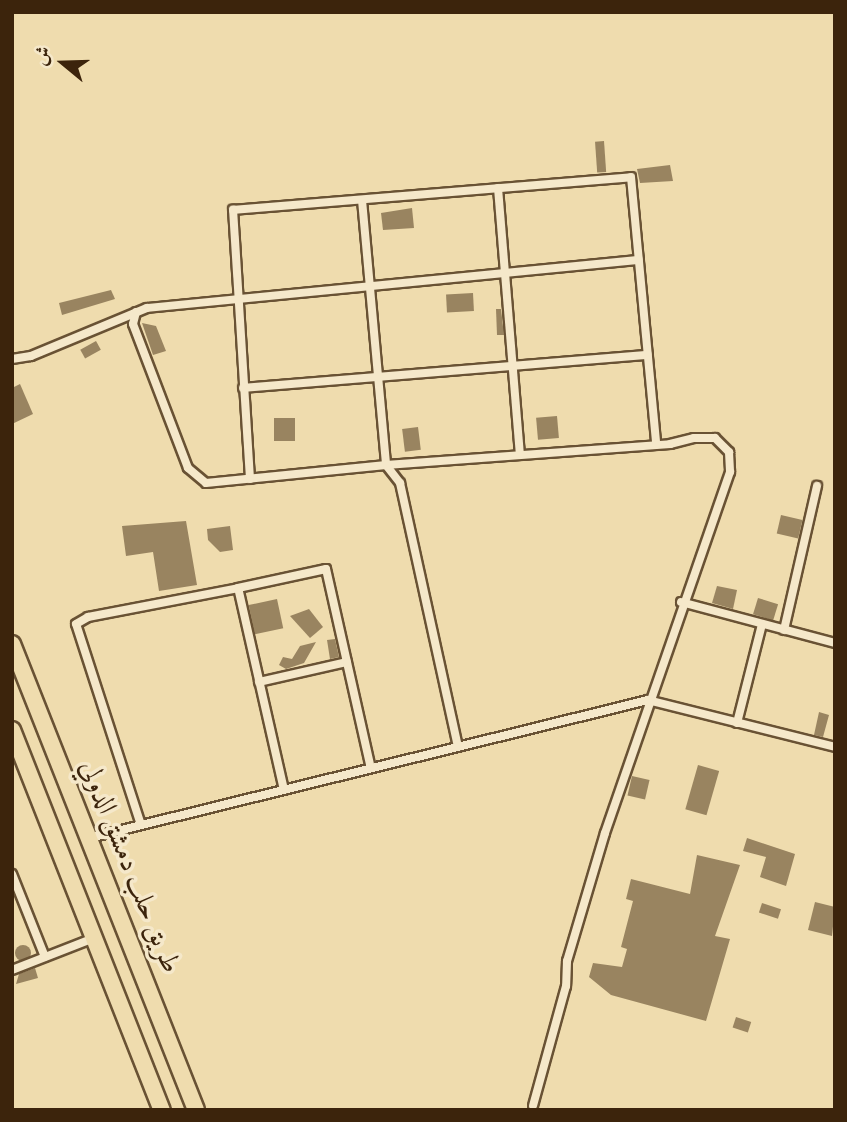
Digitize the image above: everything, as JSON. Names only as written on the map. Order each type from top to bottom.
[{"type":"highway","name":"طريق حلب دمشق الدولي","points":[[12,643],[196,1110]]},
{"type":"highway","name":"طريق حلب دمشق الدولي","points":[[12,730],[162,1110]]},
{"type":"street","points":[[250,479],[233,210],[631,177],[656,443]]},
{"type":"street","points":[[498,188],[520,454]]},
{"type":"street","points":[[362,200],[386,465],[400,483],[458,747]]},
{"type":"street","points":[[12,359],[31,356],[136,312],[237,299],[639,260]]},
{"type":"street","points":[[136,312],[133,324],[195,478],[206,483],[715,438],[729,452],[730,472],[681,602],[648,700],[567,961],[566,986],[533,1106]]},
{"type":"street","points":[[243,388],[648,355]]},
{"type":"street","points":[[783,630],[817,485]]},
{"type":"street","points":[[141,825],[76,624],[88,617],[326,569],[371,768]]},
{"type":"street","points":[[238,588],[284,790]]},
{"type":"street","points":[[681,602],[835,643]]},
{"type":"street","points":[[737,723],[762,624]]},
{"type":"street","points":[[259,682],[347,662]]},
{"type":"street","points":[[89,838],[648,700],[835,747]]},
{"type":"street","points":[[12,874],[45,957]]},
{"type":"street","points":[[12,970],[94,938]]},
{"type":"building","points":[[604,141],[606,172],[597,173],[595,142]]},
{"type":"building","points":[[670,165],[673,181],[640,183],[637,169]]},
{"type":"building","points":[[412,208],[414,228],[383,230],[381,213]]},
{"type":"building","points":[[111,290],[115,299],[62,315],[59,303]]},
{"type":"building","points":[[473,293],[474,311],[447,312],[446,294]]},
{"type":"building","points":[[496,309],[501,309],[504,335],[497,335]]},
{"type":"building","points":[[142,323],[156,326],[166,351],[153,355]]},
{"type":"building","points":[[96,341],[101,350],[85,358],[80,350]]},
{"type":"building","points":[[20,384],[33,414],[12,424],[12,388]]},
{"type":"building","points":[[557,416],[559,438],[538,440],[536,418]]},
{"type":"building","points":[[274,418],[295,418],[295,441],[274,441]]},
{"type":"building","points":[[418,427],[421,450],[405,452],[402,429]]},
{"type":"building","points":[[781,515],[802,520],[798,538],[777,534]]},
{"type":"building","points":[[186,521],[197,585],[159,591],[153,552],[126,556],[122,526]]},
{"type":"building","points":[[230,526],[233,550],[220,552],[208,540],[207,529]]},
{"type":"building","points":[[717,586],[737,590],[733,609],[712,603]]},
{"type":"building","points":[[758,598],[778,604],[773,620],[753,614]]},
{"type":"building","points":[[277,599],[283,628],[255,634],[249,605]]},
{"type":"building","points":[[309,609],[323,627],[310,638],[290,616]]},
{"type":"building","points":[[335,639],[339,657],[330,659],[327,640]]},
{"type":"building","points":[[316,642],[304,663],[286,669],[279,665],[283,657],[292,659],[300,646]]},
{"type":"building","points":[[819,712],[829,715],[823,737],[814,735]]},
{"type":"building","points":[[698,765],[719,771],[706,815],[685,809]]},
{"type":"building","points":[[632,776],[650,780],[645,800],[628,795]]},
{"type":"building","points":[[747,838],[795,854],[786,886],[760,877],[766,857],[743,851]]},
{"type":"building","points":[[697,855],[740,865],[715,936],[730,939],[706,1021],[611,995],[589,977],[593,963],[622,967],[627,949],[621,947],[633,901],[626,899],[631,879],[690,894]]},
{"type":"building","points":[[815,902],[835,907],[832,936],[808,930]]},
{"type":"building","points":[[762,903],[781,909],[778,919],[759,913]]},
{"type":"building","points":[[20,945],[26,945],[31,953],[29,959],[20,961],[15,956],[15,950]]},
{"type":"building","points":[[35,968],[38,978],[16,984],[19,974]]},
{"type":"building","points":[[736,1017],[751,1022],[748,1032],[733,1027]]}]
